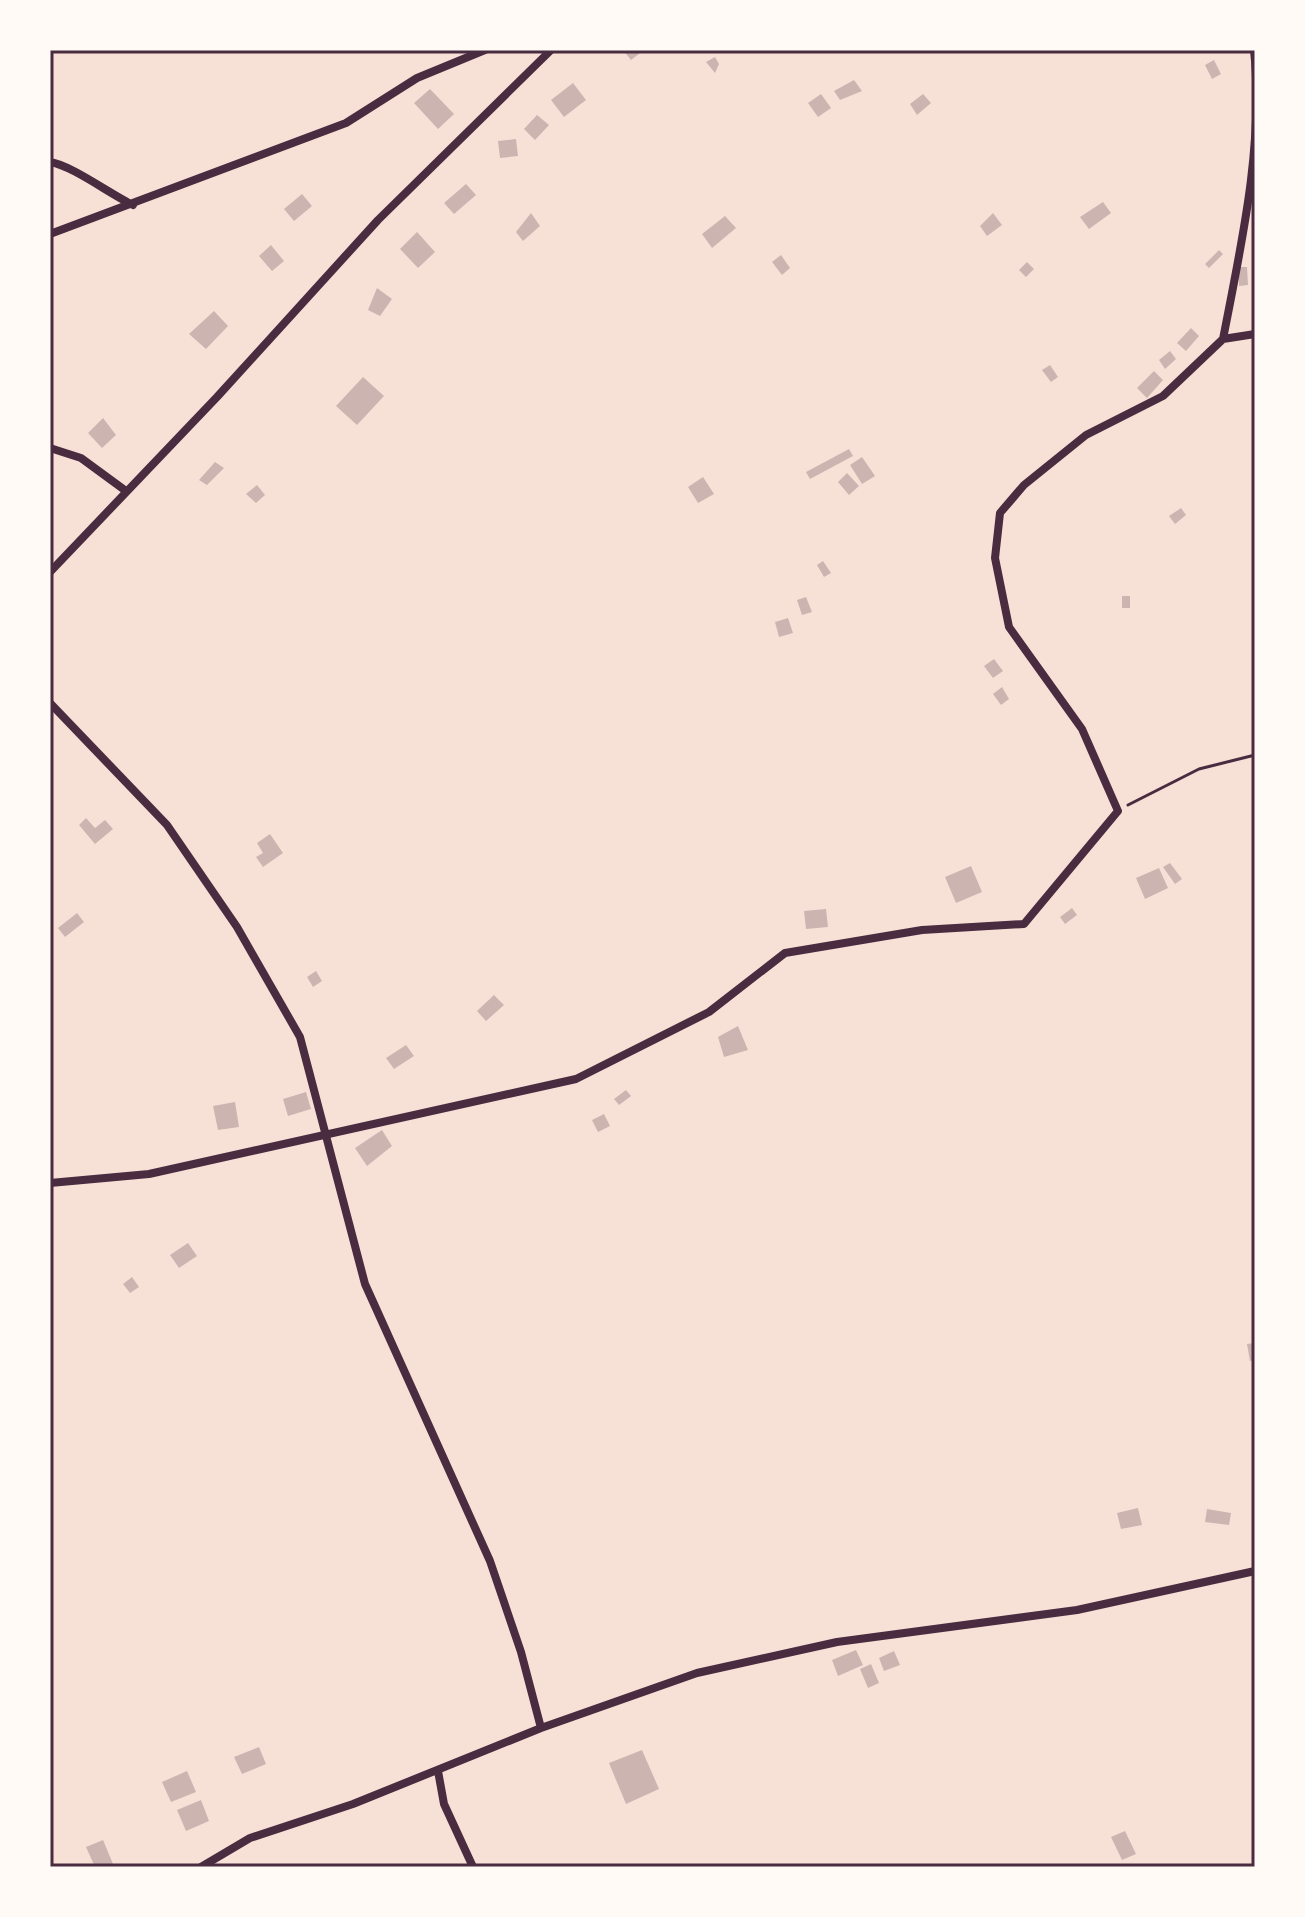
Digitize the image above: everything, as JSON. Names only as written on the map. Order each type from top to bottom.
[{"type":"street","points":[[50,234],[346,123],[417,78],[485,50]]},
{"type":"street","points":[[50,572],[217,397],[378,220],[551,50]]},
{"type":"street","points":[[1223,339],[1246,202],[1252,143],[1254,50]]},
{"type":"street","points":[[50,162],[62,164],[99,189],[133,205]]},
{"type":"street","points":[[50,1183],[149,1174],[576,1079],[709,1012],[785,953],[922,930],[1024,924],[1118,811],[1082,729],[1009,627],[995,558],[1000,513],[1024,485],[1086,435],[1163,396],[1223,339],[1255,334]]},
{"type":"street","points":[[50,448],[81,458],[126,491]]},
{"type":"street","points":[[50,703],[167,825],[237,927],[300,1037],[365,1284],[490,1561],[521,1652],[541,1728]]},
{"type":"street","points":[[201,1867],[250,1838],[438,1771],[541,1728],[697,1673],[821,1645],[1077,1610],[1255,1571]]},
{"type":"street","points":[[438,1771],[444,1804],[473,1867]]},
{"type":"path","points":[[1118,811],[1199,769],[1255,755]]},
{"type":"building","points":[[623,50],[644,50],[631,60]]},
{"type":"building","points":[[715,57],[719,64],[715,73],[706,62]]},
{"type":"building","points":[[1214,60],[1221,74],[1212,79],[1205,65]]},
{"type":"building","points":[[854,80],[862,91],[840,100],[834,91]]},
{"type":"building","points":[[573,83],[586,100],[564,117],[551,100]]},
{"type":"building","points":[[430,89],[454,114],[438,129],[414,103]]},
{"type":"building","points":[[821,94],[831,108],[818,117],[808,103]]},
{"type":"building","points":[[923,94],[931,103],[917,115],[910,104]]},
{"type":"building","points":[[537,115],[549,125],[535,140],[524,129]]},
{"type":"building","points":[[516,139],[518,156],[500,158],[498,141]]},
{"type":"building","points":[[466,184],[476,195],[454,214],[444,203]]},
{"type":"building","points":[[302,194],[312,206],[294,221],[284,209]]},
{"type":"building","points":[[1103,202],[1111,213],[1089,229],[1080,217]]},
{"type":"building","points":[[531,213],[540,226],[523,241],[516,232]]},
{"type":"building","points":[[993,213],[1002,225],[987,236],[980,226]]},
{"type":"building","points":[[725,216],[736,228],[712,248],[702,234]]},
{"type":"building","points":[[417,232],[435,252],[418,268],[400,249]]},
{"type":"building","points":[[271,245],[284,261],[272,271],[259,256]]},
{"type":"building","points":[[1219,250],[1223,254],[1209,268],[1205,264]]},
{"type":"building","points":[[781,255],[790,268],[782,275],[772,262]]},
{"type":"building","points":[[1027,262],[1034,269],[1026,277],[1019,270]]},
{"type":"building","points":[[1239,267],[1247,267],[1248,285],[1239,286]]},
{"type":"building","points":[[377,288],[392,299],[380,316],[368,310]]},
{"type":"building","points":[[214,311],[228,326],[206,349],[189,334]]},
{"type":"building","points":[[1191,328],[1199,336],[1186,351],[1177,343]]},
{"type":"building","points":[[1170,351],[1176,359],[1165,369],[1159,360]]},
{"type":"building","points":[[1050,365],[1058,377],[1051,382],[1042,370]]},
{"type":"building","points":[[1154,371],[1163,380],[1147,398],[1137,388]]},
{"type":"building","points":[[363,377],[384,396],[357,425],[336,406]]},
{"type":"building","points":[[103,418],[116,435],[102,448],[88,433]]},
{"type":"building","points":[[849,449],[853,456],[810,479],[806,472]]},
{"type":"building","points":[[862,457],[875,476],[862,484],[850,465]]},
{"type":"building","points":[[215,462],[224,468],[207,485],[199,480]]},
{"type":"building","points":[[847,473],[859,486],[849,495],[838,482]]},
{"type":"building","points":[[703,477],[714,494],[698,503],[688,487]]},
{"type":"building","points":[[257,485],[265,495],[256,503],[246,494]]},
{"type":"building","points":[[1181,508],[1186,515],[1175,524],[1169,516]]},
{"type":"building","points":[[823,561],[831,573],[824,577],[817,565]]},
{"type":"building","points":[[1122,596],[1130,596],[1130,608],[1122,608]]},
{"type":"building","points":[[806,597],[812,612],[802,615],[797,600]]},
{"type":"building","points":[[788,618],[793,633],[779,637],[775,622]]},
{"type":"building","points":[[994,659],[1003,671],[993,678],[984,666]]},
{"type":"building","points":[[1002,687],[1009,699],[1001,705],[993,694]]},
{"type":"building","points":[[86,818],[95,828],[105,820],[113,829],[95,844],[79,825]]},
{"type":"building","points":[[270,834],[283,853],[263,867],[256,857],[263,853],[257,843]]},
{"type":"building","points":[[1170,863],[1182,879],[1175,884],[1163,867]]},
{"type":"building","points":[[971,866],[982,892],[956,903],[945,877]]},
{"type":"building","points":[[1159,868],[1168,888],[1145,899],[1136,878]]},
{"type":"building","points":[[1072,908],[1077,915],[1065,924],[1060,917]]},
{"type":"building","points":[[826,909],[828,927],[806,929],[804,911]]},
{"type":"building","points":[[77,913],[84,922],[65,937],[58,928]]},
{"type":"building","points":[[316,971],[322,981],[313,987],[307,977]]},
{"type":"building","points":[[494,995],[504,1005],[486,1021],[477,1011]]},
{"type":"building","points":[[738,1026],[748,1050],[724,1057],[718,1037]]},
{"type":"building","points":[[406,1045],[414,1056],[394,1069],[386,1058]]},
{"type":"building","points":[[626,1090],[631,1096],[619,1105],[614,1099]]},
{"type":"building","points":[[306,1092],[311,1109],[288,1116],[283,1099]]},
{"type":"building","points":[[235,1102],[239,1127],[218,1130],[213,1106]]},
{"type":"building","points":[[604,1114],[610,1126],[598,1132],[592,1120]]},
{"type":"building","points":[[382,1130],[392,1146],[367,1166],[355,1148]]},
{"type":"building","points":[[188,1243],[197,1256],[179,1268],[170,1255]]},
{"type":"building","points":[[132,1277],[139,1287],[130,1293],[123,1284]]},
{"type":"building","points":[[1255,1343],[1255,1360],[1250,1361],[1247,1344]]},
{"type":"building","points":[[1138,1508],[1142,1525],[1121,1529],[1117,1513]]},
{"type":"building","points":[[1207,1509],[1231,1513],[1229,1525],[1205,1522]]},
{"type":"building","points":[[856,1650],[863,1665],[838,1676],[832,1660]]},
{"type":"building","points":[[894,1651],[900,1665],[884,1671],[879,1658]]},
{"type":"building","points":[[871,1664],[879,1683],[868,1688],[860,1669]]},
{"type":"building","points":[[259,1747],[266,1764],[242,1774],[234,1757]]},
{"type":"building","points":[[642,1750],[659,1789],[626,1804],[609,1763]]},
{"type":"building","points":[[187,1771],[196,1792],[171,1802],[162,1782]]},
{"type":"building","points":[[201,1800],[209,1821],[186,1831],[177,1810]]},
{"type":"building","points":[[1125,1831],[1136,1854],[1122,1860],[1111,1837]]},
{"type":"building","points":[[103,1840],[113,1864],[95,1867],[86,1847]]}]
